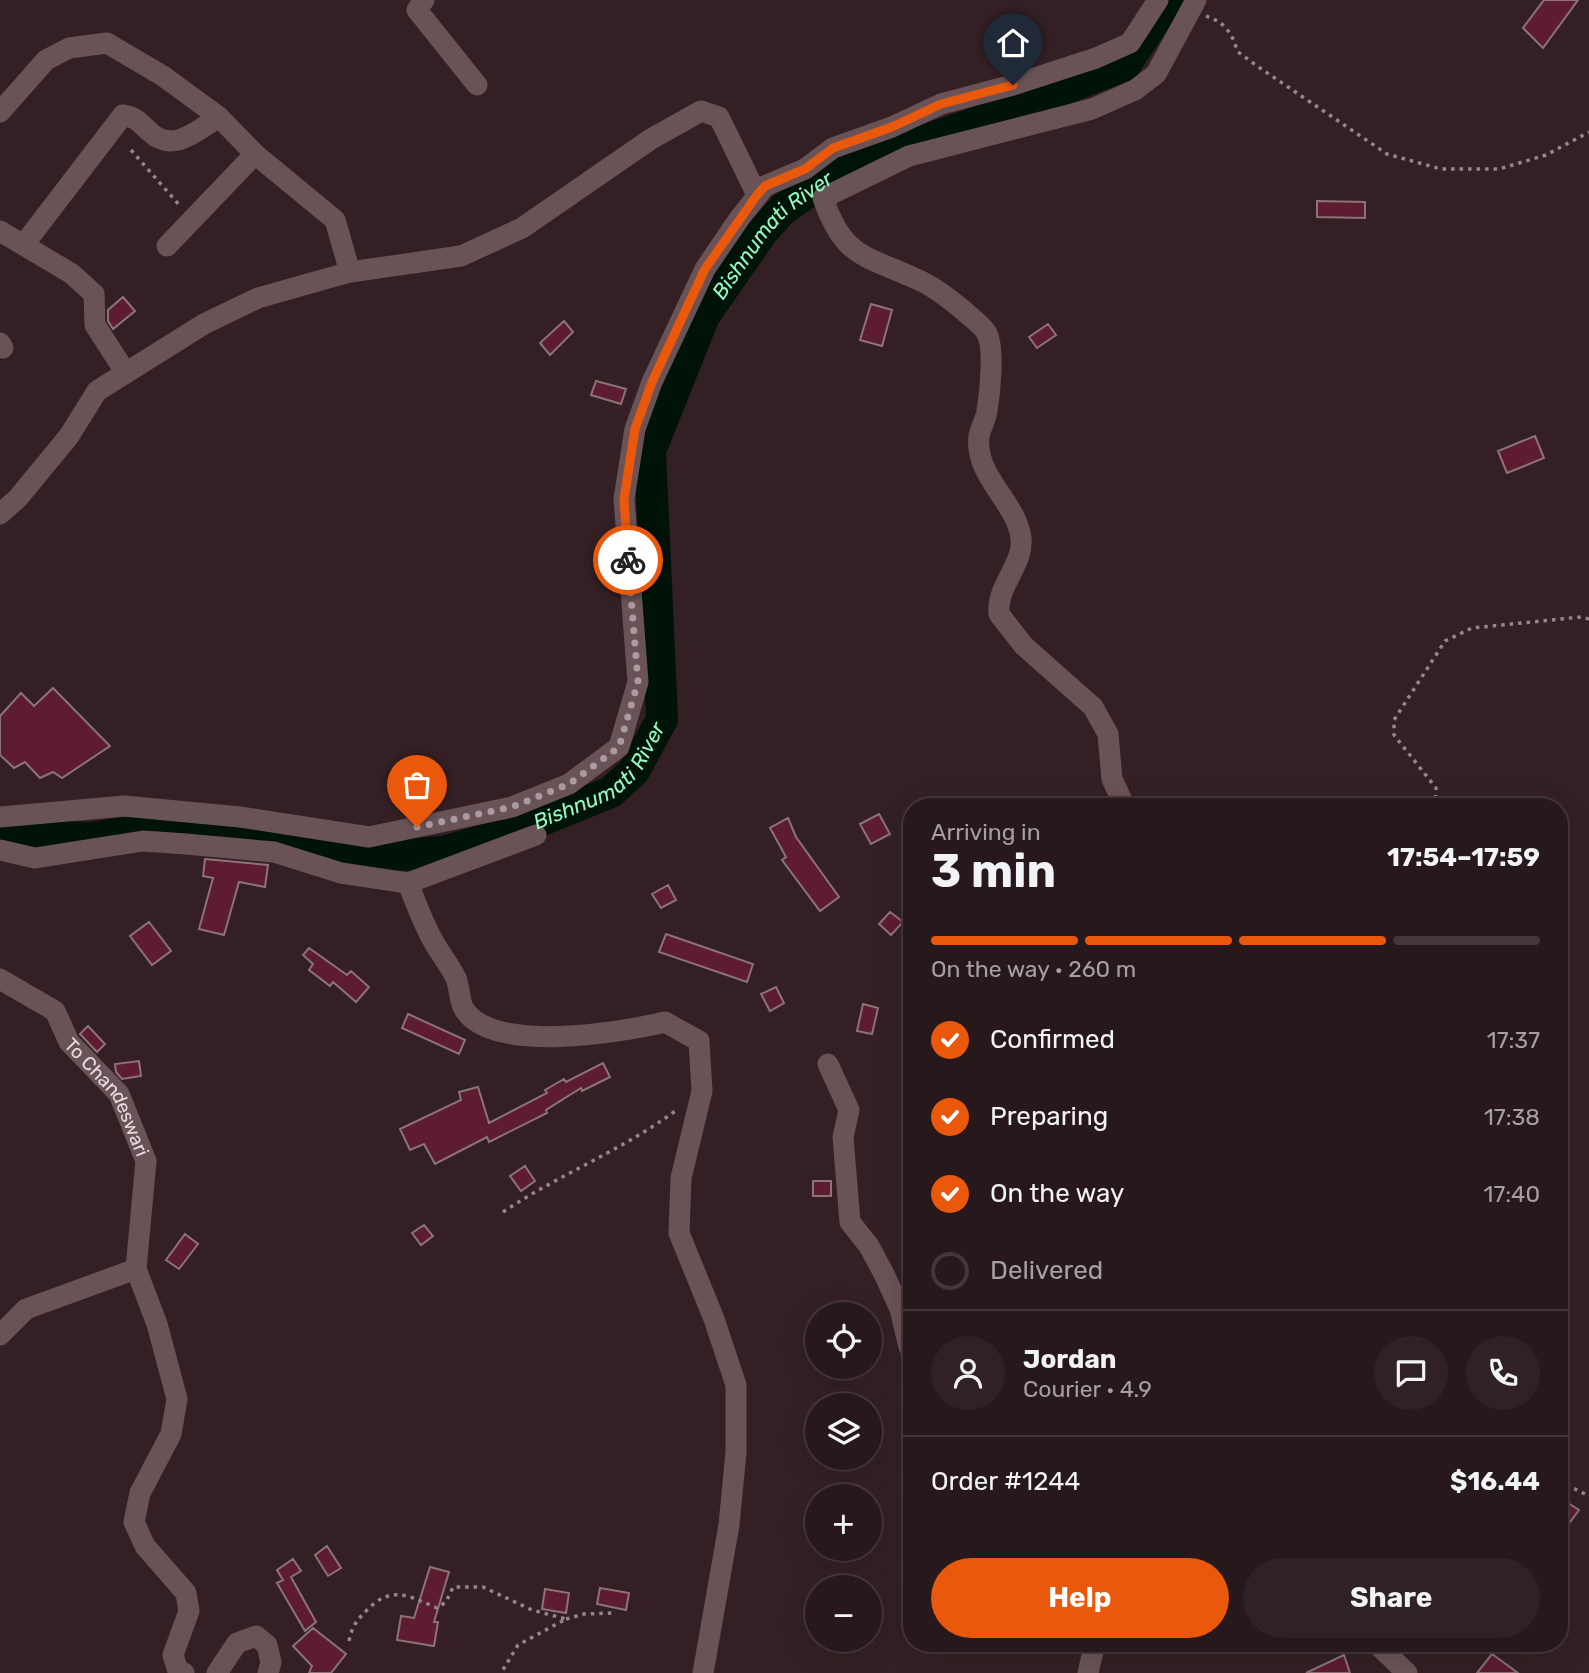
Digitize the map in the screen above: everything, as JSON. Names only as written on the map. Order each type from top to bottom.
[{"type":"street","points":[[424,0],[417,10],[477,85]]},
{"type":"street","points":[[0,817],[124,806],[240,817],[369,837],[512,807],[569,784],[619,747],[638,682],[624,499],[635,429],[652,382],[705,269],[757,195],[765,186],[808,174],[833,148],[892,127],[941,104],[1013,85],[1096,58],[1130,43],[1158,0]]},
{"type":"street","points":[[823,198],[909,156],[1080,113],[1135,90],[1156,74],[1194,5]]},
{"type":"street","points":[[2,104],[46,60],[69,48],[107,43],[163,76],[219,117],[255,154],[335,220],[350,272]]},
{"type":"street","points":[[0,514],[18,498],[69,436],[97,391],[204,324],[258,298],[350,272],[461,256],[522,228],[651,139],[701,111],[719,117],[757,195]]},
{"type":"street","points":[[24,243],[123,115],[135,117],[153,136],[171,142],[181,141],[219,117]]},
{"type":"street","points":[[167,246],[255,154]]},
{"type":"street","points":[[808,174],[823,198],[830,220],[853,250],[872,263],[929,285],[986,330],[991,342],[987,412],[979,437],[985,472],[1015,519],[1021,540],[1019,554],[1000,595],[999,614],[1024,646],[1093,708],[1108,734],[1112,779],[1121,798]]},
{"type":"street","points":[[0,230],[72,274],[94,294],[95,325],[126,373]]},
{"type":"street","points":[[0,850],[35,858],[87,847],[154,841],[274,852],[341,873],[408,883],[536,835]]},
{"type":"street","points":[[408,883],[430,936],[456,979],[465,1010],[486,1026],[539,1037],[563,1037],[620,1032],[666,1022],[699,1041],[702,1091],[681,1178],[679,1233],[714,1319],[736,1385],[736,1452],[729,1525],[703,1673]]},
{"type":"street","name":"To Chandeswari","points":[[0,979],[55,1011],[69,1042],[119,1094],[146,1161],[136,1269],[157,1324],[177,1399],[171,1434],[140,1493],[134,1522],[145,1546],[186,1593],[189,1611],[173,1655],[178,1671],[184,1673]]},
{"type":"street","points":[[828,1064],[849,1110],[843,1137],[850,1222],[869,1246],[884,1274],[903,1322]]},
{"type":"street","points":[[0,1335],[26,1309],[136,1269]]},
{"type":"street","points":[[217,1673],[237,1643],[256,1636],[267,1645],[271,1662],[268,1673]]},
{"type":"street","points":[[1088,1673],[1093,1652]]},
{"type":"street","points":[[1385,1652],[1407,1673]]},
{"type":"path","points":[[1194,5],[1220,22],[1231,34],[1238,52],[1387,154],[1441,169],[1499,169],[1546,155],[1589,132]]},
{"type":"path","points":[[131,150],[191,219]]},
{"type":"path","points":[[1435,798],[1436,788],[1394,735],[1394,720],[1445,641],[1472,628],[1581,617],[1589,620]]},
{"type":"path","points":[[503,1212],[570,1171],[609,1155],[702,1091]]},
{"type":"path","points":[[1568,1486],[1589,1496]]},
{"type":"path","points":[[349,1641],[352,1626],[381,1596],[393,1593],[437,1608],[446,1602],[453,1587],[483,1587],[532,1610],[566,1619]]},
{"type":"path","points":[[501,1673],[517,1645],[566,1619],[584,1614],[613,1614]]},
{"type":"building","points":[[1544,0],[1578,0],[1543,48],[1523,28]]},
{"type":"building","points":[[1317,201],[1365,202],[1365,218],[1317,217]]},
{"type":"building","points":[[123,297],[135,311],[113,329],[108,321],[108,310]]},
{"type":"building","points":[[871,304],[892,310],[882,346],[860,340]]},
{"type":"building","points":[[564,321],[573,332],[550,355],[540,343]]},
{"type":"building","points":[[1048,324],[1056,335],[1037,348],[1029,337]]},
{"type":"building","points":[[596,381],[626,389],[621,404],[591,395]]},
{"type":"building","points":[[1535,436],[1544,458],[1507,473],[1498,451]]},
{"type":"building","points":[[53,688],[110,746],[62,778],[53,772],[40,778],[25,762],[14,768],[0,755],[0,716],[21,693],[34,706]]},
{"type":"building","points":[[879,814],[890,834],[871,844],[860,824]]},
{"type":"building","points":[[788,818],[796,837],[839,897],[820,911],[782,860],[786,857],[770,828]]},
{"type":"building","points":[[205,859],[268,865],[265,887],[239,882],[224,935],[199,929],[213,878],[203,876]]},
{"type":"building","points":[[668,885],[676,900],[661,908],[652,894]]},
{"type":"building","points":[[890,912],[903,922],[891,935],[879,924]]},
{"type":"building","points":[[149,922],[171,951],[152,965],[130,936]]},
{"type":"building","points":[[666,934],[753,964],[747,982],[659,952]]},
{"type":"building","points":[[309,948],[347,975],[351,971],[369,987],[356,1002],[333,982],[330,986],[309,970],[313,964],[303,955]]},
{"type":"building","points":[[776,987],[784,1003],[770,1011],[761,994]]},
{"type":"building","points":[[863,1004],[878,1008],[872,1034],[857,1031]]},
{"type":"building","points":[[408,1014],[465,1040],[459,1054],[402,1028]]},
{"type":"building","points":[[88,1026],[105,1044],[97,1052],[80,1034]]},
{"type":"building","points":[[139,1061],[141,1076],[122,1079],[116,1072],[115,1064]]},
{"type":"building","points":[[603,1063],[610,1077],[582,1091],[581,1088],[546,1110],[547,1113],[489,1142],[487,1137],[435,1164],[424,1144],[410,1150],[400,1129],[461,1100],[459,1092],[478,1087],[489,1123],[547,1093],[545,1090],[564,1079],[566,1082]]},
{"type":"building","points":[[525,1166],[535,1181],[521,1191],[510,1176]]},
{"type":"building","points":[[813,1181],[831,1181],[831,1196],[813,1196]]},
{"type":"building","points":[[424,1225],[433,1236],[421,1245],[412,1233]]},
{"type":"building","points":[[185,1234],[198,1244],[179,1269],[166,1260]]},
{"type":"building","points":[[1568,1503],[1579,1510],[1568,1525]]},
{"type":"building","points":[[327,1546],[341,1568],[328,1576],[315,1555]]},
{"type":"building","points":[[293,1559],[301,1571],[291,1577],[316,1622],[305,1631],[277,1583],[283,1580],[277,1570]]},
{"type":"building","points":[[430,1567],[449,1572],[434,1622],[438,1622],[434,1646],[397,1640],[401,1616],[414,1618]]},
{"type":"building","points":[[600,1588],[629,1593],[626,1610],[597,1604]]},
{"type":"building","points":[[545,1589],[569,1593],[566,1613],[542,1609]]},
{"type":"building","points":[[313,1628],[346,1654],[331,1673],[309,1673],[312,1666],[293,1646]]},
{"type":"building","points":[[1492,1654],[1518,1673],[1477,1673]]},
{"type":"building","points":[[1344,1655],[1350,1673],[1306,1673]]},
{"type":"waterway","name":"Bishnumati River","points":[[0,834],[89,838],[172,826],[287,837],[384,856],[443,852],[515,831],[611,792],[634,771],[662,719],[650,451],[704,316],[763,231],[783,209],[841,169],[985,120],[1125,65],[1168,0]]},
{"type":"way so far","points":[[417,827],[512,807],[569,784],[619,747],[638,682],[628,560]]},
{"type":"route","points":[[628,560],[624,499],[635,429],[652,382],[705,269],[757,195],[765,186],[805,169],[833,148],[892,127],[941,104],[1013,85]]}]
